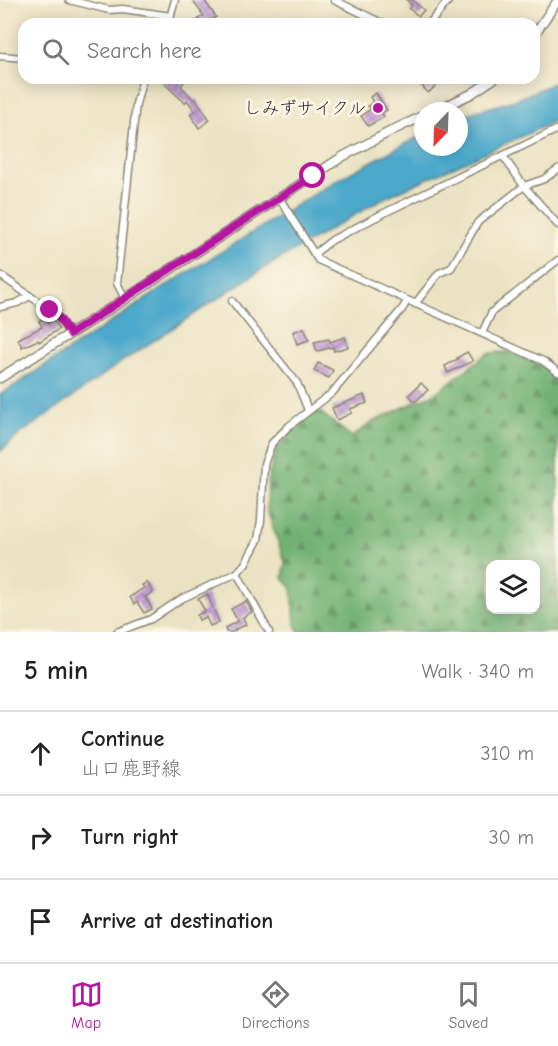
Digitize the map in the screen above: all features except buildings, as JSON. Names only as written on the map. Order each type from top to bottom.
[{"type":"main road","points":[[540,26],[558,0]]},
{"type":"main road","points":[[454,102],[485,84]]},
{"type":"main road","points":[[0,378],[282,202],[342,157],[414,120]]},
{"type":"street","points":[[69,0],[109,10],[123,9],[171,16],[175,0]]},
{"type":"street","points":[[334,0],[372,18]]},
{"type":"street","points":[[434,18],[449,0]]},
{"type":"street","points":[[0,56],[18,58]]},
{"type":"street","points":[[125,299],[117,284],[136,104],[141,84]]},
{"type":"street","points":[[313,253],[332,240],[558,129]]},
{"type":"street","points":[[503,156],[524,186],[558,225]]},
{"type":"street","points":[[416,304],[439,273],[451,268],[478,222],[524,186],[544,179],[558,169]]},
{"type":"street","points":[[282,202],[313,253],[327,265],[543,361],[558,372]]},
{"type":"street","points":[[482,333],[492,312],[558,260]]},
{"type":"street","points":[[0,275],[59,318],[70,334]]},
{"type":"street","points":[[0,307],[17,303],[30,296]]},
{"type":"street","points":[[117,632],[151,619],[181,599],[237,573],[258,540],[267,454],[278,435],[332,393],[403,308],[407,300]]},
{"type":"street","points":[[232,301],[297,383],[308,410]]},
{"type":"street","points":[[237,573],[269,632]]},
{"type":"green space","points":[[508,352],[541,365],[558,379],[558,632],[299,632],[295,622],[292,589],[283,578],[285,562],[267,511],[268,479],[276,449],[295,426],[319,411],[352,437],[371,423],[434,394],[488,353]]},
{"type":"water","points":[[558,81],[558,118],[382,199],[261,270],[126,359],[19,435],[0,452],[0,395],[166,286],[337,180],[414,139],[414,156],[468,156],[468,113],[515,100]]},
{"type":"place","name":"しみずサイクル","points":[[378,108]]},
{"type":"route","points":[[50,310],[70,334],[313,176]]}]
